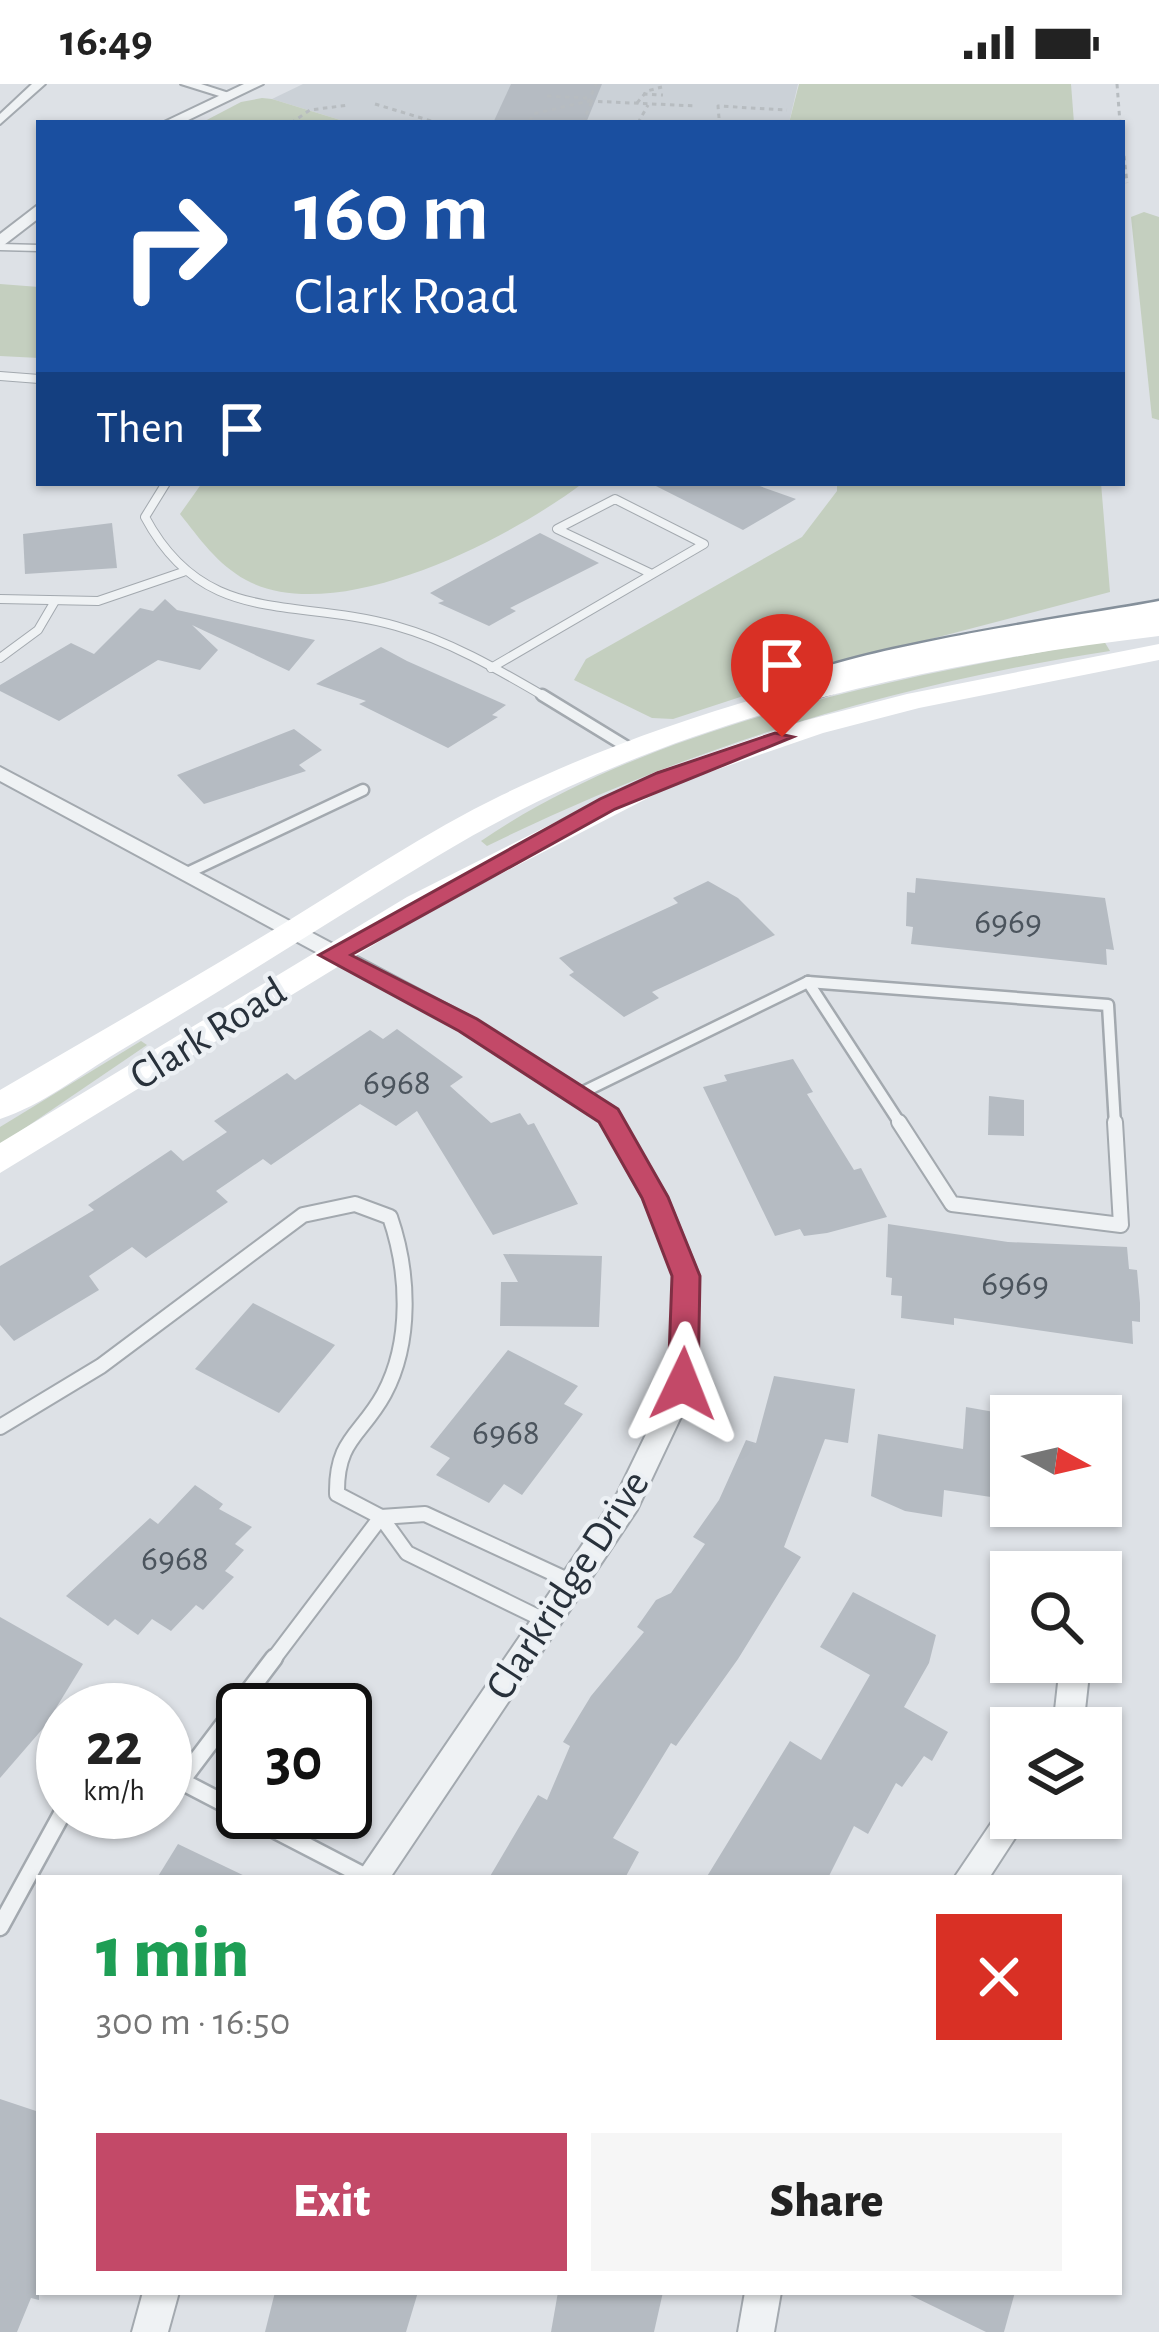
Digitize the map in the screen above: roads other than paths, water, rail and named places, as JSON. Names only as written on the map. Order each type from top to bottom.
[{"type":"highway","points":[[770,702],[821,681],[894,661],[1159,611]]},
{"type":"main road","name":"Clark Road","points":[[0,1106],[291,934],[424,848],[517,799],[633,751],[770,702],[975,655],[1159,628]]},
{"type":"main road","name":"Clark Road","points":[[0,1160],[331,955],[608,804],[720,757],[917,700],[1159,652]]},
{"type":"street","points":[[0,120],[38,84]]},
{"type":"street","points":[[187,84],[229,95]]},
{"type":"street","points":[[176,120],[256,84]]},
{"type":"street","points":[[0,245],[36,212]]},
{"type":"street","name":"Clarkridge Drive","points":[[0,773],[291,934],[468,1025],[608,1115],[655,1197],[686,1276],[683,1384],[627,1502],[371,1875]]},
{"type":"street","points":[[972,1875],[998,1839]]},
{"type":"street","points":[[150,2332],[160,2295]]},
{"type":"street","points":[[756,2332],[762,2295]]},
{"type":"lane","points":[[0,245],[36,248]]},
{"type":"lane","points":[[0,376],[36,379]]},
{"type":"lane","points":[[164,486],[145,518],[183,572],[256,606],[397,625],[491,668],[633,751]]},
{"type":"lane","points":[[491,668],[704,544],[615,499],[557,529],[652,574]]},
{"type":"lane","points":[[0,598],[98,601],[183,572]]},
{"type":"lane","points":[[0,658],[38,630],[55,601]]},
{"type":"lane","points":[[185,874],[363,790]]},
{"type":"lane","points":[[577,1095],[808,982],[1108,1005],[1121,1225],[952,1204],[808,982]]},
{"type":"lane","points":[[0,1427],[101,1366],[303,1215],[355,1204],[390,1217],[403,1249],[399,1340],[385,1392],[355,1426],[334,1464],[337,1494],[381,1516],[407,1553],[546,1621]]},
{"type":"lane","points":[[192,1756],[381,1516],[424,1514],[572,1582]]},
{"type":"lane","points":[[192,1790],[363,1875]]},
{"type":"lane","points":[[0,1927],[48,1839]]}]
